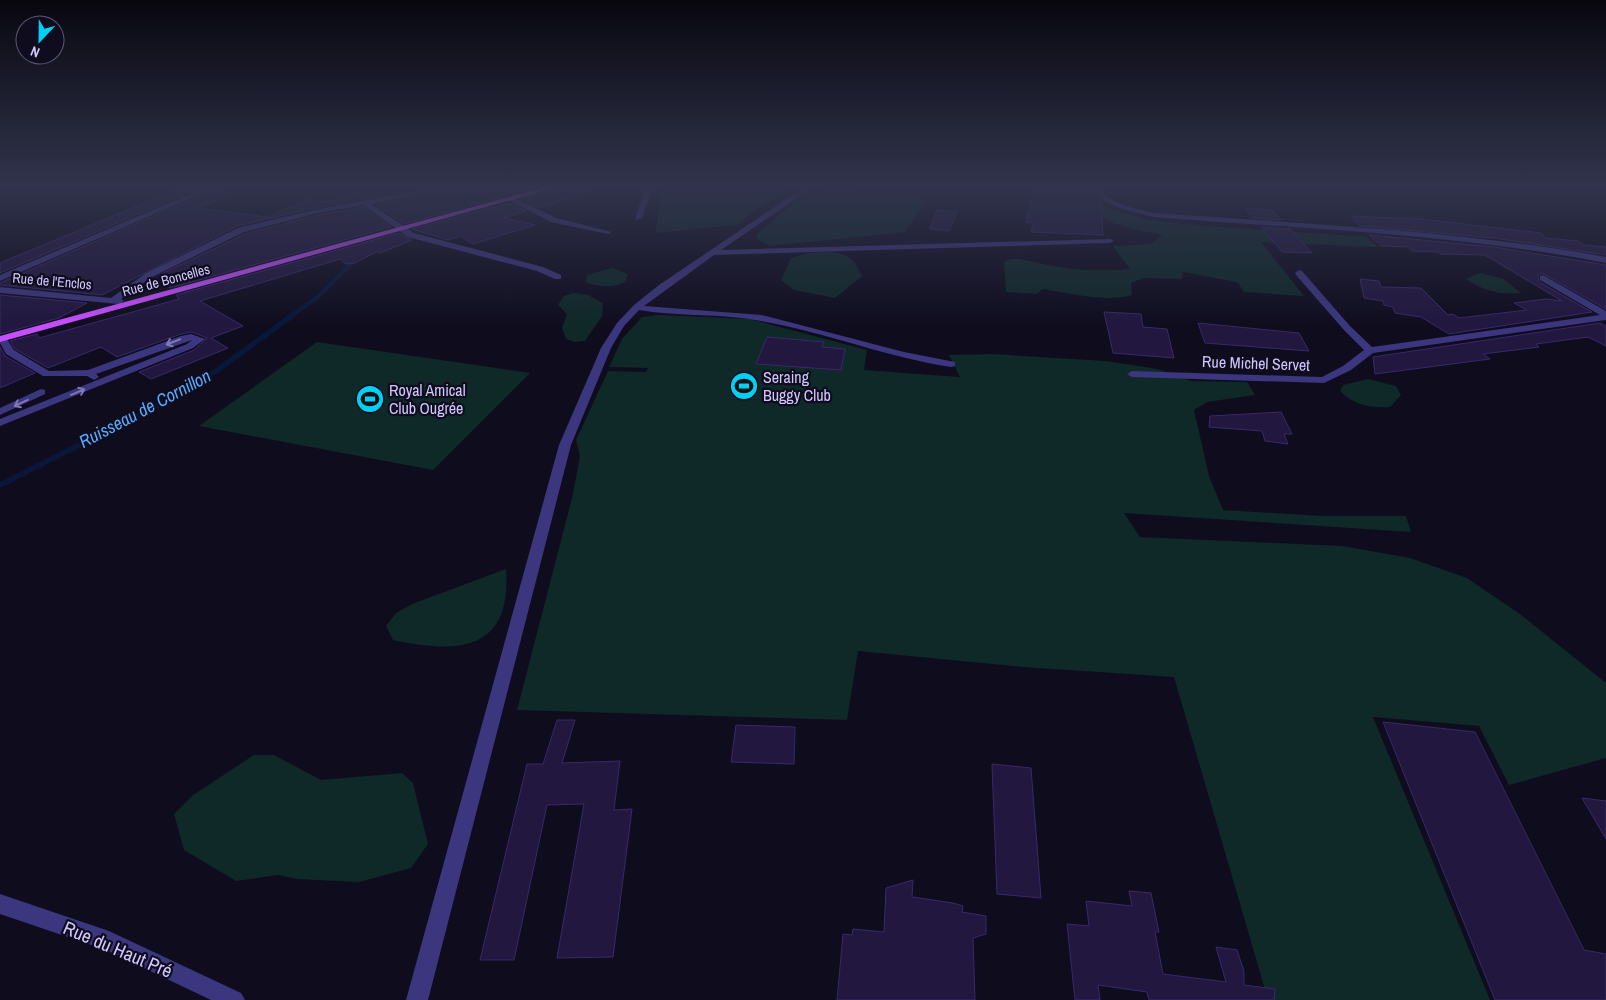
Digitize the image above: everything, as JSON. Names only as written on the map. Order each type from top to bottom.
[{"type":"main road","name":"Rue de Boncelles","points":[[1,339],[387,234]]},
{"type":"street","points":[[0,278],[104,234]]},
{"type":"street","points":[[113,300],[149,275],[233,234]]},
{"type":"street","points":[[409,234],[540,269],[558,277]]},
{"type":"street","points":[[417,1000],[547,518],[558,466],[606,348],[620,325],[637,307],[662,287],[742,234]]},
{"type":"street","points":[[1392,234],[1553,250],[1606,260]]},
{"type":"street","points":[[713,254],[1110,241]]},
{"type":"street","points":[[1299,272],[1347,328],[1370,350],[1606,316]]},
{"type":"street","points":[[1543,278],[1606,316]]},
{"type":"street","name":"Rue de l'Enclos","points":[[0,290],[132,303]]},
{"type":"street","points":[[637,307],[678,313],[731,314],[760,317],[908,357],[951,364]]},
{"type":"street","points":[[0,422],[102,382],[198,342],[200,339],[184,338],[89,374],[47,374],[10,352],[1,339]]},
{"type":"street","name":"Rue Michel Servet","points":[[1132,374],[1324,380],[1347,368],[1370,350]]},
{"type":"street","points":[[0,412],[41,392],[47,374]]},
{"type":"street","points":[[89,374],[102,382]]},
{"type":"street","points":[[41,392],[54,400]]},
{"type":"street","name":"Rue du Haut Pré","points":[[0,904],[109,941],[234,1000]]},
{"type":"green space","points":[[758,234],[889,234],[769,246],[756,238]]},
{"type":"green space","points":[[1155,234],[1318,234],[1367,237],[1378,247],[1261,242],[1304,296],[1244,292],[1237,282],[1183,272],[1182,279],[1144,278],[1131,283],[1132,295],[1122,297],[1100,298],[1043,289],[1037,294],[1006,292],[1004,262],[1007,260],[1019,259],[1082,270],[1130,269],[1113,246],[1151,244],[1162,235]]},
{"type":"green space","points":[[829,252],[850,258],[862,276],[835,298],[794,290],[781,280],[791,258],[807,253]]},
{"type":"green space","points":[[612,268],[628,274],[625,282],[611,286],[586,283],[587,275]]},
{"type":"green space","points":[[1480,273],[1504,279],[1521,293],[1492,291],[1479,287],[1466,279]]},
{"type":"green space","points":[[573,293],[588,295],[603,303],[602,316],[585,341],[575,342],[566,339],[562,328],[567,314],[558,305],[564,296]]},
{"type":"green space","points":[[658,315],[750,319],[867,350],[864,370],[960,377],[949,355],[992,354],[1106,361],[1158,369],[1191,381],[1247,382],[1255,395],[1207,402],[1194,410],[1209,476],[1223,510],[1323,516],[1406,516],[1411,532],[1124,513],[1140,537],[1342,546],[1410,558],[1467,578],[1520,614],[1606,683],[1606,758],[1509,785],[1479,726],[1373,717],[1490,1000],[1268,1000],[1174,677],[1022,667],[858,651],[847,720],[517,710],[572,498],[580,456],[576,440],[608,371],[646,372],[648,368],[609,367],[622,339],[642,317]]},
{"type":"green space","name":"Royal Amical Club Ougrée","points":[[317,342],[530,373],[433,470],[199,426]]},
{"type":"green space","points":[[1368,379],[1396,386],[1401,395],[1390,407],[1376,407],[1362,405],[1350,400],[1340,391],[1343,385]]},
{"type":"green space","points":[[506,569],[506,596],[500,617],[490,632],[476,641],[459,646],[439,646],[393,640],[386,626],[396,613],[412,604]]},
{"type":"green space","points":[[254,755],[274,755],[321,780],[402,773],[413,783],[428,844],[411,868],[359,882],[297,879],[278,875],[236,881],[184,850],[174,814],[193,795]]},
{"type":"building","points":[[71,234],[92,234],[0,273],[0,263]]},
{"type":"building","points":[[113,234],[222,234],[102,295],[0,285],[0,283]]},
{"type":"building","points":[[245,234],[367,234],[170,288],[159,275]]},
{"type":"building","points":[[397,234],[412,240],[380,253],[376,252],[355,263],[346,264],[340,259],[200,301],[243,326],[211,338],[228,348],[151,379],[139,372],[194,350],[207,338],[192,332],[181,334],[117,357],[101,347],[48,368],[15,349],[10,341],[37,334],[39,338],[179,299],[176,295]]},
{"type":"building","points":[[427,234],[507,234],[473,244],[460,236],[448,240]]},
{"type":"building","points":[[1071,234],[1103,234],[1103,235]]},
{"type":"building","points":[[1267,234],[1294,234],[1312,253],[1282,252]]},
{"type":"building","points":[[1446,234],[1542,234],[1545,238],[1578,241],[1584,245],[1606,247],[1606,255],[1494,238]]},
{"type":"building","points":[[1369,235],[1494,247],[1606,265],[1606,309],[1542,273],[1538,275],[1539,282],[1592,312],[1449,334],[1421,317],[1395,313],[1393,307],[1384,305],[1383,301],[1364,298],[1360,279],[1379,281],[1381,287],[1421,288],[1448,315],[1453,314],[1459,318],[1527,310],[1514,303],[1546,299],[1562,301],[1485,255],[1441,254],[1438,252],[1413,251],[1408,247],[1381,246]]},
{"type":"building","points":[[0,295],[87,303],[59,318],[0,334]]},
{"type":"building","points":[[1104,312],[1141,314],[1143,327],[1167,329],[1174,358],[1113,353]]},
{"type":"building","points":[[1198,323],[1299,333],[1309,351],[1205,343]]},
{"type":"building","points":[[1600,323],[1606,326],[1606,346],[1588,337],[1536,344],[1539,347],[1483,354],[1490,359],[1375,374],[1373,357]]},
{"type":"building","points":[[767,337],[824,342],[822,347],[845,349],[841,370],[756,364]]},
{"type":"building","points":[[0,347],[5,356],[35,373],[0,388]]},
{"type":"building","points":[[1281,412],[1292,434],[1284,434],[1288,444],[1265,441],[1262,431],[1209,427],[1210,416]]},
{"type":"building","points":[[557,720],[575,720],[562,763],[620,761],[614,810],[632,809],[613,957],[557,958],[584,804],[547,805],[514,960],[480,960],[527,764],[543,764]]},
{"type":"building","points":[[1383,722],[1475,732],[1584,950],[1606,954],[1606,1000],[1495,1000]]},
{"type":"building","points":[[736,725],[795,727],[794,764],[731,762]]},
{"type":"building","points":[[992,764],[1031,768],[1041,898],[997,894]]},
{"type":"building","points":[[1582,798],[1606,801],[1606,839]]},
{"type":"building","points":[[913,880],[912,897],[953,903],[963,906],[962,912],[986,916],[986,934],[973,938],[975,1000],[837,1000],[843,934],[852,935],[853,929],[884,932],[886,888]]},
{"type":"building","points":[[1129,891],[1151,893],[1159,932],[1155,932],[1163,974],[1226,982],[1216,947],[1237,950],[1244,971],[1244,985],[1275,989],[1274,1000],[1149,1000],[1147,992],[1098,985],[1100,1000],[1075,1000],[1067,924],[1089,926],[1086,901],[1132,906]]},
{"type":"waterway","name":"Ruisseau de Cornillon","points":[[291,316],[319,296],[351,264]]},
{"type":"waterway","name":"Ruisseau de Cornillon","points":[[0,485],[194,387],[293,315]]},
{"type":"place","name":"Seraing Buggy Club","points":[[744,386]]},
{"type":"place","name":"Royal Amical Club Ougrée","points":[[370,399]]}]
